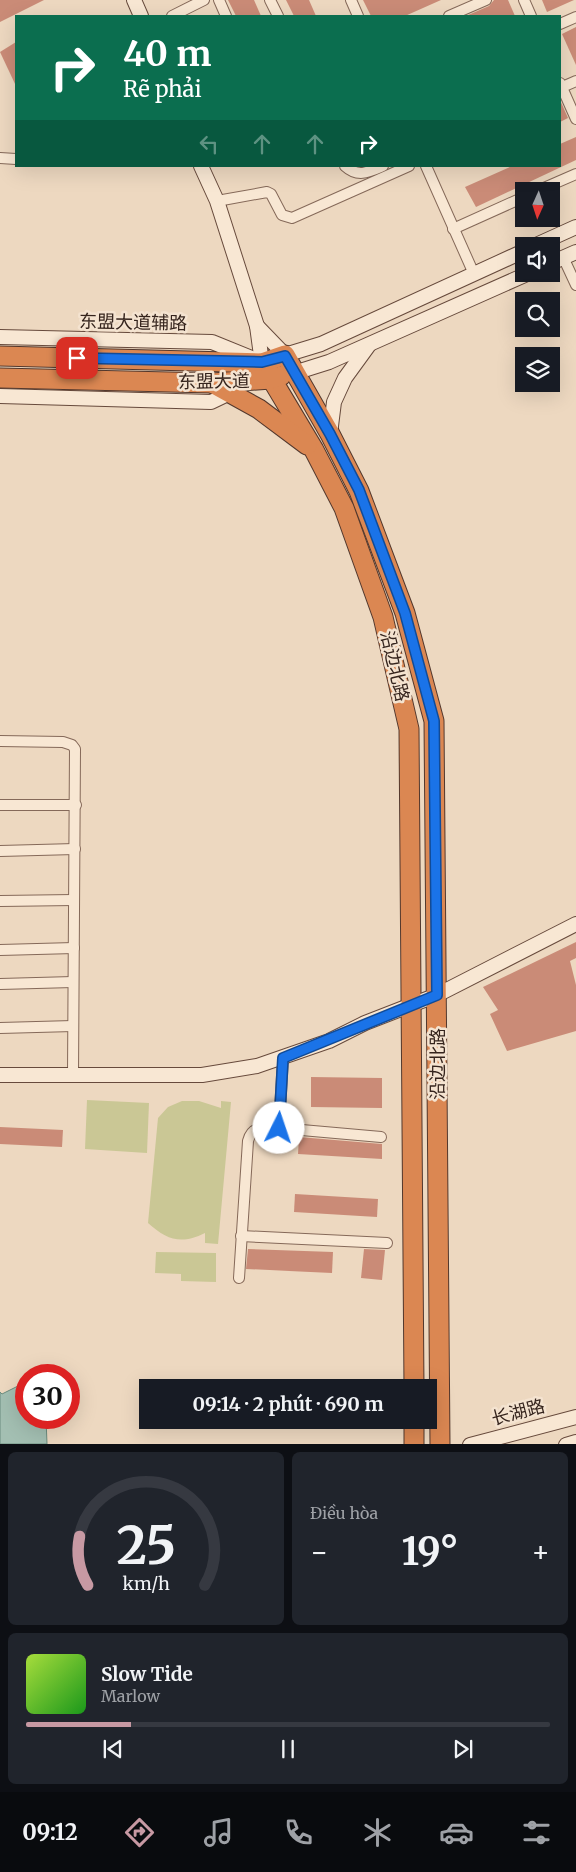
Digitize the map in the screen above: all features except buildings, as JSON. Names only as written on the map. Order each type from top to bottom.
[{"type":"highway","name":"东盟大道","points":[[0,356],[262,362],[285,356]]},
{"type":"highway","name":"沿边北路","points":[[285,356],[330,434],[359,490],[405,613],[434,721],[440,1444]]},
{"type":"highway","name":"沿边北路","points":[[262,362],[314,450],[344,508],[383,617],[409,729],[414,1379]]},
{"type":"highway","name":"东盟大道","points":[[0,378],[220,388],[271,379],[294,372]]},
{"type":"highway","points":[[220,388],[259,409],[314,450]]},
{"type":"highway","points":[[414,1429],[414,1444]]},
{"type":"street","points":[[134,0],[141,15]]},
{"type":"street","points":[[174,15],[204,0]]},
{"type":"street","points":[[219,0],[226,15]]},
{"type":"street","points":[[270,0],[278,15]]},
{"type":"street","points":[[351,0],[358,15]]},
{"type":"street","points":[[451,15],[486,0]]},
{"type":"street","points":[[524,0],[531,15]]},
{"type":"street","points":[[561,24],[576,17]]},
{"type":"street","points":[[576,81],[561,86],[576,119]]},
{"type":"street","points":[[0,158],[15,159]]},
{"type":"street","points":[[202,167],[217,201],[257,326],[262,362]]},
{"type":"street","points":[[346,167],[352,172],[360,174],[380,167]]},
{"type":"street","points":[[217,201],[268,192],[271,194],[282,215],[292,218],[407,167]]},
{"type":"street","points":[[426,167],[474,274]]},
{"type":"street","points":[[558,182],[576,174]]},
{"type":"street","points":[[453,228],[515,201]]},
{"type":"street","points":[[554,237],[576,227]]},
{"type":"street","name":"东盟大道","points":[[285,356],[321,344],[515,255]]},
{"type":"street","points":[[564,257],[576,286]]},
{"type":"street","name":"东盟大道","points":[[294,372],[329,362],[515,279]]},
{"type":"street","points":[[257,326],[285,356]]},
{"type":"street","name":"东盟大道辅路","points":[[0,337],[212,342],[262,362]]},
{"type":"street","points":[[330,434],[334,402],[345,378],[370,343]]},
{"type":"street","points":[[0,396],[211,402],[220,388]]},
{"type":"street","points":[[0,741],[63,742],[72,745],[75,749],[76,805],[72,1074]]},
{"type":"street","points":[[0,805],[76,805]]},
{"type":"street","points":[[0,850],[75,849]]},
{"type":"street","points":[[0,901],[74,900]]},
{"type":"street","points":[[0,1075],[202,1075],[226,1072],[283,1058],[437,995],[576,924]]},
{"type":"street","points":[[0,950],[74,948]]},
{"type":"street","points":[[0,984],[73,982]]},
{"type":"street","points":[[0,1028],[73,1026]]},
{"type":"street","points":[[279,1128],[283,1058]]},
{"type":"street","points":[[239,1278],[250,1132],[260,1128],[279,1128],[381,1137]]},
{"type":"street","points":[[241,1236],[387,1243]]},
{"type":"street","name":"长湖路","points":[[470,1444],[576,1417]]},
{"type":"street","points":[[566,1444],[576,1442]]},
{"type":"shaded area","points":[[87,1100],[149,1103],[147,1153],[85,1149]]},
{"type":"shaded area","points":[[182,1101],[199,1101],[221,1108],[221,1101],[231,1102],[218,1244],[205,1243],[205,1233],[181,1240],[168,1237],[148,1223],[158,1118],[168,1107]]},
{"type":"shaded area","points":[[156,1252],[216,1253],[216,1282],[181,1281],[181,1274],[155,1273]]},
{"type":"shaded area","points":[[15,1388],[15,1429],[46,1429],[47,1444],[0,1444],[0,1392],[2,1394]]},
{"type":"route","points":[[77,358],[262,362],[285,356],[330,434],[359,490],[405,613],[434,721],[437,995],[283,1058],[279,1128]]}]
